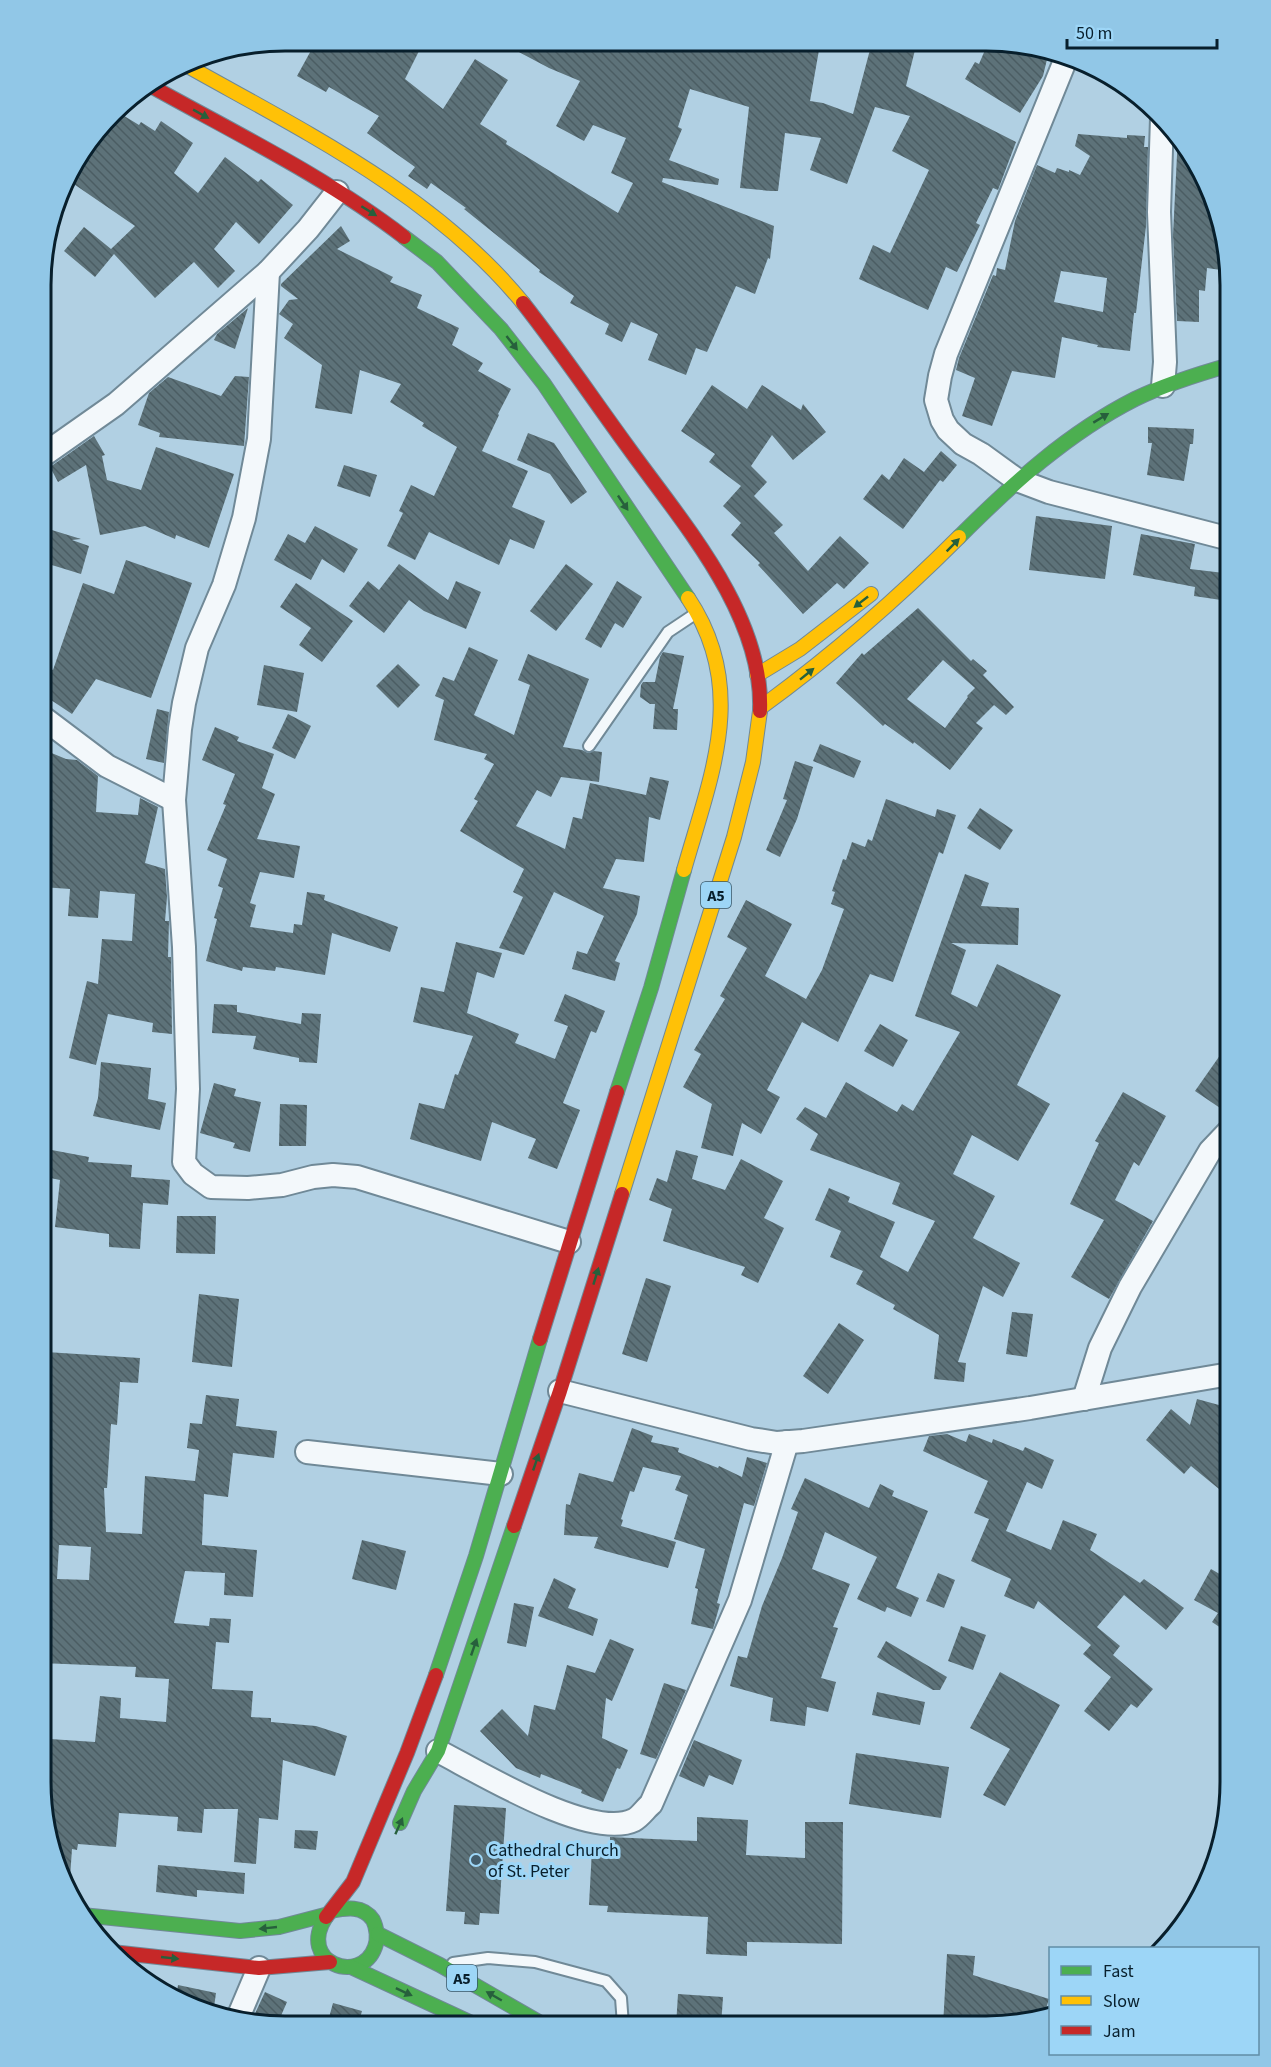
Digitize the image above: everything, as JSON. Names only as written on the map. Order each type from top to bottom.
[{"type":"main road","name":"A5","points":[[194,70],[376,175],[443,226],[492,269],[536,319],[687,530],[725,590],[744,625],[757,675],[760,708],[754,754],[737,826],[667,993],[570,1242],[501,1474],[435,1680],[348,1893],[328,1913]]},
{"type":"main road","name":"A5","points":[[156,89],[382,220],[436,262],[501,329],[544,384],[698,613],[711,641],[720,675],[721,711],[716,756],[667,993],[560,1391],[438,1751],[414,1791],[394,1838]]},
{"type":"main road","points":[[760,708],[797,682],[881,613],[949,549],[1006,472],[1123,405],[1165,368],[1220,365]]},
{"type":"main road","points":[[757,675],[800,649],[878,589]]},
{"type":"main road","points":[[328,1913],[320,1924],[317,1935],[322,1954],[330,1962],[340,1966],[360,1965],[368,1960],[377,1944],[372,1908],[374,1896]]},
{"type":"main road","points":[[93,1916],[240,1931],[279,1927],[328,1913],[343,1906],[355,1907],[366,1912],[376,1928]]},
{"type":"main road","name":"A5","points":[[376,1928],[528,2016]]},
{"type":"main road","points":[[126,1953],[259,1968],[330,1962]]},
{"type":"main road","name":"A5","points":[[351,1967],[457,2016]]},
{"type":"street","points":[[1064,64],[946,354],[936,400],[942,420],[948,430],[963,444],[1006,472],[1049,492],[1220,536]]},
{"type":"street","points":[[1162,131],[1160,212],[1165,368]]},
{"type":"street","points":[[51,450],[116,404],[267,272],[308,229],[337,192]]},
{"type":"street","points":[[267,272],[260,439],[244,518],[224,585],[197,648],[180,729],[174,800],[184,947],[188,1089],[184,1162],[193,1174],[212,1187],[248,1188],[282,1185],[313,1177],[333,1175],[357,1177],[570,1242]]},
{"type":"street","points":[[51,724],[107,766],[174,800]]},
{"type":"street","points":[[1084,1399],[1100,1348],[1130,1287],[1210,1151],[1220,1140]]},
{"type":"street","points":[[560,1391],[751,1439],[787,1442],[1084,1399],[1220,1376]]},
{"type":"street","points":[[438,1751],[548,1807],[596,1822],[613,1823],[635,1820],[651,1804],[740,1600],[787,1442]]},
{"type":"street","points":[[307,1452],[501,1474]]},
{"type":"street","points":[[240,2012],[259,1968]]},
{"type":"lane","points":[[589,746],[668,633],[698,613]]},
{"type":"lane","points":[[440,1965],[488,1958],[535,1962],[606,1981],[621,1998],[622,2016]]},
{"type":"building","points":[[311,51],[419,51],[405,79],[443,109],[475,59],[508,80],[480,124],[507,141],[506,144],[618,213],[633,183],[611,173],[626,138],[593,125],[584,141],[556,126],[580,81],[517,51],[819,51],[810,101],[823,103],[853,114],[870,51],[915,51],[906,86],[1016,142],[998,190],[993,188],[976,223],[980,225],[957,272],[946,267],[928,310],[859,279],[873,245],[890,253],[929,170],[892,151],[910,116],[875,107],[847,184],[810,170],[821,138],[785,133],[778,191],[740,188],[749,107],[690,89],[678,127],[682,129],[669,160],[719,179],[718,185],[663,178],[662,182],[774,226],[770,259],[768,258],[755,294],[736,286],[707,352],[696,348],[686,375],[648,360],[658,334],[631,322],[622,342],[605,334],[609,324],[570,303],[574,296],[539,272],[540,270],[464,209],[466,208],[431,183],[427,189],[408,176],[415,167],[367,133],[379,116],[329,87],[326,92],[297,76]]},
{"type":"building","points":[[985,51],[1017,53],[1047,59],[1043,76],[1020,113],[965,79],[975,62],[979,64]]},
{"type":"building","points":[[123,115],[139,125],[141,122],[155,131],[161,121],[193,143],[174,173],[198,193],[225,157],[258,182],[261,179],[293,205],[259,244],[236,222],[214,249],[235,271],[218,288],[194,262],[155,298],[114,254],[95,277],[64,251],[84,227],[111,249],[135,226],[74,184],[99,142]]},
{"type":"building","points":[[1078,134],[1127,138],[1127,135],[1145,136],[1144,147],[1148,147],[1146,226],[1130,351],[1097,347],[1098,345],[1062,337],[1055,378],[1012,371],[992,426],[962,416],[975,378],[956,370],[959,358],[993,275],[996,276],[997,268],[1005,270],[1015,221],[1037,165],[1055,173],[1057,168],[1080,175],[1090,156],[1075,146]],"holes":[[[1061,271],[1107,278],[1103,312],[1054,302]]]},
{"type":"building","points":[[1177,150],[1196,181],[1208,210],[1218,254],[1219,270],[1207,268],[1205,291],[1199,290],[1199,322],[1177,321],[1173,235]]},
{"type":"building","points":[[341,226],[350,241],[337,249],[393,277],[390,282],[422,295],[417,308],[459,328],[452,345],[483,363],[478,371],[511,389],[482,451],[528,471],[512,507],[545,521],[534,549],[510,539],[499,565],[429,532],[415,560],[387,546],[403,513],[399,511],[411,485],[434,496],[457,447],[422,426],[424,423],[390,402],[401,384],[360,370],[352,414],[315,408],[322,365],[284,338],[293,324],[279,314],[289,300],[298,299],[281,284]]},
{"type":"building","points":[[248,308],[235,349],[214,340],[217,334]]},
{"type":"building","points":[[235,376],[249,377],[244,446],[159,437],[160,433],[138,425],[149,393],[168,377],[221,396]]},
{"type":"building","points":[[712,385],[747,409],[762,385],[801,410],[803,404],[826,432],[793,460],[772,435],[751,466],[767,482],[754,496],[783,525],[774,533],[808,571],[840,536],[869,563],[844,589],[837,583],[803,614],[758,565],[760,563],[731,535],[741,523],[723,506],[741,486],[709,462],[715,454],[681,431]]},
{"type":"building","points":[[1148,427],[1194,429],[1193,444],[1190,444],[1184,481],[1147,475],[1152,443],[1148,443]]},
{"type":"building","points":[[528,433],[554,443],[587,492],[571,504],[550,474],[517,460]]},
{"type":"building","points":[[94,436],[105,455],[102,456],[107,480],[141,490],[156,447],[234,474],[209,548],[176,535],[175,539],[145,526],[100,535],[86,465],[58,482],[51,466]]},
{"type":"building","points":[[941,451],[957,465],[943,482],[940,480],[903,529],[863,499],[882,474],[889,480],[904,458],[924,472]]},
{"type":"building","points":[[344,465],[377,475],[370,497],[337,486]]},
{"type":"building","points":[[1036,516],[1112,526],[1105,579],[1029,570]]},
{"type":"building","points":[[315,526],[358,549],[344,573],[322,559],[311,580],[274,560],[288,534],[305,543]]},
{"type":"building","points":[[51,530],[81,539],[72,540],[89,546],[81,574],[51,565]]},
{"type":"building","points":[[1141,534],[1195,544],[1190,569],[1220,573],[1220,600],[1194,596],[1195,587],[1133,575]]},
{"type":"building","points":[[126,560],[192,583],[151,698],[96,679],[72,714],[51,700],[51,669],[53,670],[83,583],[114,594]]},
{"type":"building","points":[[399,564],[448,600],[456,581],[481,592],[466,629],[424,611],[409,600],[384,633],[349,606],[368,581],[379,590]]},
{"type":"building","points":[[566,564],[593,584],[556,631],[530,611]]},
{"type":"building","points":[[617,581],[642,597],[623,628],[615,623],[601,648],[585,639]]},
{"type":"building","points":[[296,583],[353,621],[322,662],[299,645],[311,628],[280,607]]},
{"type":"building","points":[[918,608],[971,661],[973,659],[987,671],[983,675],[1014,707],[1006,715],[994,705],[976,723],[983,728],[950,770],[914,742],[913,744],[885,724],[883,726],[836,683],[862,653],[864,655]],"holes":[[[943,660],[975,688],[945,728],[907,699]]]},
{"type":"building","points":[[469,647],[498,660],[474,715],[514,735],[530,685],[518,680],[528,654],[589,679],[563,747],[588,753],[602,752],[599,782],[561,777],[551,797],[537,790],[516,826],[565,849],[573,817],[582,819],[590,783],[646,795],[650,777],[669,781],[660,820],[649,817],[644,862],[616,859],[603,888],[640,896],[637,914],[615,961],[620,963],[615,981],[572,969],[577,951],[587,954],[604,916],[554,892],[524,955],[499,948],[523,897],[513,892],[524,869],[460,831],[478,801],[474,799],[494,764],[484,759],[487,754],[434,740],[444,700],[435,696],[443,677],[454,681]]},
{"type":"building","points":[[663,652],[684,656],[673,709],[678,709],[677,730],[653,729],[655,704],[650,704],[640,697],[643,682],[655,682]]},
{"type":"building","points":[[398,664],[420,685],[398,708],[376,686]]},
{"type":"building","points":[[264,665],[304,673],[297,712],[257,705]]},
{"type":"building","points":[[157,709],[169,712],[164,763],[146,759]]},
{"type":"building","points":[[288,714],[311,726],[295,759],[272,748]]},
{"type":"building","points":[[215,727],[239,737],[237,741],[274,754],[262,788],[275,794],[257,839],[300,846],[294,878],[260,872],[250,903],[256,905],[250,927],[293,933],[294,924],[302,925],[307,892],[325,895],[324,900],[398,927],[390,952],[332,933],[325,975],[276,967],[275,971],[243,967],[242,971],[206,961],[217,919],[214,918],[223,888],[218,886],[227,859],[207,850],[226,805],[223,804],[235,774],[202,760]]},
{"type":"building","points":[[820,744],[861,761],[854,778],[813,761]]},
{"type":"building","points":[[51,753],[66,759],[77,760],[98,776],[96,812],[138,815],[140,798],[158,807],[145,863],[165,869],[167,897],[165,921],[169,921],[168,957],[171,957],[172,1034],[152,1032],[153,1023],[108,1014],[96,1065],[69,1058],[87,981],[98,984],[102,939],[132,941],[135,894],[100,891],[98,918],[68,916],[70,889],[51,888]]},
{"type":"building","points":[[795,761],[813,767],[797,819],[780,857],[766,850],[787,800],[783,799]]},
{"type":"building","points":[[886,799],[935,817],[937,809],[956,815],[943,854],[939,852],[893,982],[870,974],[838,1042],[802,1022],[767,1090],[780,1097],[761,1134],[742,1123],[733,1156],[701,1148],[712,1104],[683,1087],[701,1054],[694,1050],[725,999],[720,996],[747,948],[727,937],[746,900],[792,924],[765,976],[806,999],[822,970],[844,909],[831,904],[835,892],[832,891],[843,859],[846,860],[852,842],[865,847],[868,839],[872,841]]},
{"type":"building","points":[[980,808],[1013,830],[1000,850],[967,828]]},
{"type":"building","points":[[965,874],[989,883],[981,906],[1019,908],[1018,945],[951,943],[966,950],[951,994],[977,1007],[997,964],[1061,995],[1017,1085],[1050,1104],[1018,1161],[972,1135],[953,1174],[995,1196],[973,1238],[1020,1263],[1003,1297],[983,1286],[958,1362],[966,1363],[964,1382],[934,1379],[939,1335],[893,1309],[895,1305],[856,1284],[863,1271],[830,1257],[841,1231],[815,1220],[829,1188],[850,1197],[848,1202],[895,1222],[880,1257],[908,1272],[935,1221],[892,1204],[900,1183],[810,1150],[818,1134],[796,1119],[805,1107],[826,1118],[846,1082],[897,1112],[902,1104],[913,1111],[960,1032],[915,1016]]},
{"type":"building","points":[[456,942],[502,953],[494,978],[477,972],[467,1013],[519,1034],[515,1043],[555,1059],[568,1026],[554,1021],[565,994],[605,1011],[596,1033],[591,1031],[563,1103],[580,1110],[557,1169],[528,1158],[536,1139],[492,1122],[481,1161],[410,1139],[419,1103],[444,1109],[455,1074],[458,1075],[473,1036],[413,1022],[421,987],[444,992]]},
{"type":"building","points":[[214,1004],[237,1005],[237,1012],[301,1024],[302,1013],[321,1014],[317,1063],[299,1062],[299,1058],[253,1049],[256,1036],[212,1033]]},
{"type":"building","points":[[880,1024],[908,1040],[893,1067],[864,1051]]},
{"type":"building","points":[[1220,1055],[1220,1108],[1195,1091]]},
{"type":"building","points":[[101,1062],[151,1068],[148,1099],[166,1103],[160,1130],[93,1116],[98,1098]]},
{"type":"building","points":[[214,1083],[236,1089],[234,1096],[261,1102],[250,1152],[233,1148],[235,1143],[200,1133]]},
{"type":"building","points":[[1123,1092],[1166,1116],[1139,1166],[1134,1162],[1115,1200],[1153,1221],[1109,1299],[1071,1277],[1104,1220],[1070,1204],[1099,1143],[1095,1141]]},
{"type":"building","points":[[280,1104],[307,1105],[306,1146],[279,1146]]},
{"type":"building","points":[[51,1150],[89,1157],[88,1162],[132,1165],[131,1177],[170,1180],[168,1205],[143,1203],[140,1249],[109,1247],[109,1234],[55,1227],[60,1180],[51,1178]]},
{"type":"building","points":[[676,1150],[698,1156],[692,1179],[725,1190],[741,1159],[783,1181],[764,1218],[784,1228],[758,1283],[741,1275],[745,1267],[663,1241],[672,1209],[649,1200],[657,1178],[667,1182]]},
{"type":"building","points":[[177,1216],[216,1216],[215,1254],[176,1253]]},
{"type":"building","points":[[646,1278],[671,1286],[647,1362],[622,1354]]},
{"type":"building","points":[[199,1294],[239,1299],[232,1367],[192,1362]]},
{"type":"building","points":[[1012,1312],[1033,1314],[1027,1357],[1006,1354]]},
{"type":"building","points":[[839,1323],[864,1340],[828,1394],[803,1376]]},
{"type":"building","points":[[51,1352],[140,1358],[138,1383],[120,1382],[117,1425],[111,1424],[107,1488],[104,1488],[106,1532],[142,1534],[145,1476],[195,1481],[199,1450],[187,1448],[190,1423],[202,1424],[206,1395],[239,1399],[236,1426],[277,1431],[274,1458],[233,1453],[228,1497],[204,1494],[202,1545],[257,1550],[253,1597],[224,1595],[225,1573],[185,1571],[174,1623],[209,1626],[210,1618],[231,1619],[229,1643],[216,1642],[212,1689],[253,1691],[251,1717],[271,1718],[271,1722],[316,1726],[347,1736],[335,1776],[283,1760],[278,1820],[259,1818],[256,1864],[234,1862],[238,1809],[204,1809],[202,1833],[177,1831],[178,1817],[119,1813],[116,1847],[78,1844],[77,1850],[72,1849],[70,1875],[55,1828],[51,1782],[51,1739],[95,1742],[100,1696],[121,1698],[120,1718],[166,1722],[169,1679],[135,1677],[136,1667],[51,1663]],"holes":[[[59,1545],[91,1547],[89,1580],[57,1579]]]},
{"type":"building","points":[[1197,1399],[1220,1405],[1220,1490],[1191,1466],[1184,1474],[1146,1440],[1171,1409],[1190,1425]]},
{"type":"building","points":[[632,1428],[653,1436],[651,1442],[679,1448],[678,1452],[718,1468],[719,1466],[742,1477],[747,1457],[767,1463],[754,1506],[744,1503],[717,1603],[720,1604],[713,1629],[691,1624],[698,1589],[695,1588],[705,1549],[674,1539],[688,1495],[675,1490],[681,1476],[643,1467],[634,1492],[630,1491],[621,1519],[623,1520],[621,1526],[676,1542],[668,1568],[594,1548],[598,1537],[564,1535],[566,1504],[570,1505],[579,1473],[613,1482]]},
{"type":"building","points":[[947,1434],[966,1442],[969,1434],[992,1443],[993,1439],[1023,1451],[1025,1447],[1054,1460],[1042,1489],[1027,1482],[1006,1531],[1051,1550],[1063,1520],[1097,1534],[1090,1550],[1140,1583],[1144,1579],[1184,1608],[1166,1630],[1124,1595],[1097,1627],[1120,1646],[1113,1655],[1153,1689],[1137,1708],[1131,1704],[1109,1731],[1084,1711],[1111,1677],[1083,1654],[1091,1645],[1038,1601],[1034,1609],[1004,1596],[1011,1579],[971,1561],[989,1519],[974,1513],[988,1481],[923,1451],[929,1436]]},
{"type":"building","points":[[805,1478],[869,1508],[880,1484],[894,1491],[892,1496],[928,1511],[896,1588],[919,1598],[911,1617],[887,1607],[885,1612],[857,1599],[877,1557],[825,1532],[812,1569],[850,1584],[833,1627],[838,1628],[821,1678],[836,1682],[828,1712],[807,1707],[805,1726],[770,1721],[773,1698],[730,1686],[738,1656],[747,1658],[762,1606],[798,1512],[791,1509]]},
{"type":"building","points":[[362,1540],[406,1551],[396,1590],[352,1579]]},
{"type":"building","points":[[1211,1569],[1220,1574],[1220,1627],[1212,1622],[1218,1613],[1194,1600]]},
{"type":"building","points":[[938,1573],[955,1580],[944,1608],[926,1601]]},
{"type":"building","points":[[554,1578],[576,1589],[568,1608],[598,1619],[593,1636],[538,1616]]},
{"type":"building","points":[[514,1603],[534,1607],[526,1647],[507,1643]]},
{"type":"building","points":[[961,1626],[986,1635],[973,1670],[948,1661]]},
{"type":"building","points":[[610,1639],[634,1649],[612,1701],[606,1698],[602,1738],[628,1750],[620,1769],[617,1768],[603,1802],[581,1793],[582,1790],[541,1774],[540,1778],[516,1768],[480,1731],[502,1709],[528,1736],[534,1705],[555,1710],[567,1665],[595,1673]]},
{"type":"building","points":[[886,1641],[947,1677],[940,1690],[933,1690],[877,1657]]},
{"type":"building","points":[[1000,1672],[1060,1705],[1005,1806],[983,1795],[1010,1749],[970,1728]]},
{"type":"building","points":[[664,1683],[686,1690],[656,1759],[640,1754]]},
{"type":"building","points":[[877,1692],[925,1702],[920,1725],[872,1715]]},
{"type":"building","points":[[694,1740],[742,1760],[733,1785],[709,1775],[704,1787],[679,1776]]},
{"type":"building","points":[[856,1753],[949,1767],[941,1818],[849,1804]]},
{"type":"building","name":"Cathedral Church of St. Peter","points":[[454,1805],[506,1808],[499,1914],[480,1913],[479,1925],[464,1924],[465,1912],[446,1911]]},
{"type":"building","points":[[697,1817],[748,1820],[746,1855],[805,1858],[805,1822],[843,1822],[842,1944],[747,1942],[747,1956],[706,1954],[708,1917],[607,1912],[608,1906],[589,1905],[592,1849],[610,1850],[610,1837],[697,1841]]},
{"type":"building","points":[[295,1830],[318,1831],[316,1850],[294,1848]]},
{"type":"building","points":[[158,1865],[245,1873],[244,1894],[197,1890],[197,1897],[156,1892]]},
{"type":"building","points":[[947,1954],[975,1956],[973,1975],[1049,1999],[1046,2008],[1032,2012],[986,2016],[944,2016]]},
{"type":"building","points":[[178,1985],[216,1993],[214,2005],[195,1998],[177,1990]]},
{"type":"building","points":[[265,1992],[287,2002],[281,2016],[255,2014]]},
{"type":"building","points":[[678,1994],[723,1997],[722,2016],[677,2016]]},
{"type":"building","points":[[333,2003],[362,2011],[361,2016],[329,2016]]},
{"type":"traffic: fast","points":[[404,237],[437,262],[501,329],[544,384],[688,598]]},
{"type":"traffic: fast","points":[[959,537],[1020,479],[1087,427],[1135,399],[1182,380],[1220,368]]},
{"type":"traffic: fast","points":[[617,1092],[651,988],[684,870]]},
{"type":"traffic: fast","points":[[436,1675],[476,1556],[540,1339]]},
{"type":"traffic: fast","points":[[400,1823],[414,1791],[438,1751],[514,1526]]},
{"type":"traffic: fast","points":[[326,1917],[319,1933],[319,1947],[325,1957],[334,1964],[345,1967],[357,1965],[368,1959],[377,1941],[373,1920],[359,1910],[331,1911]]},
{"type":"traffic: fast","points":[[93,1916],[240,1931],[279,1927],[325,1915]]},
{"type":"traffic: fast","points":[[378,1934],[440,1965],[528,2016]]},
{"type":"traffic: fast","points":[[351,1967],[457,2016]]},
{"type":"traffic: slow","points":[[194,69],[275,114],[365,168],[408,198],[450,230],[488,264],[523,303]]},
{"type":"traffic: slow","points":[[760,708],[863,627],[959,537]]},
{"type":"traffic: slow","points":[[757,675],[800,649],[871,594]]},
{"type":"traffic: slow","points":[[684,870],[713,766],[719,732],[721,699],[717,666],[706,632],[688,598]]},
{"type":"traffic: slow","points":[[622,1194],[734,837],[753,762],[760,711]]},
{"type":"traffic: jam","points":[[157,89],[312,175],[404,237]]},
{"type":"traffic: jam","points":[[523,303],[672,506],[715,570],[734,604],[749,639],[758,675],[760,711]]},
{"type":"traffic: jam","points":[[540,1339],[617,1092]]},
{"type":"traffic: jam","points":[[514,1526],[560,1391],[622,1194]]},
{"type":"traffic: jam","points":[[326,1917],[353,1882],[407,1753],[436,1675]]},
{"type":"traffic: jam","points":[[126,1953],[259,1968],[330,1962]]},
{"type":"place","name":"Cathedral Church of St. Peter","points":[[476,1860]]}]
